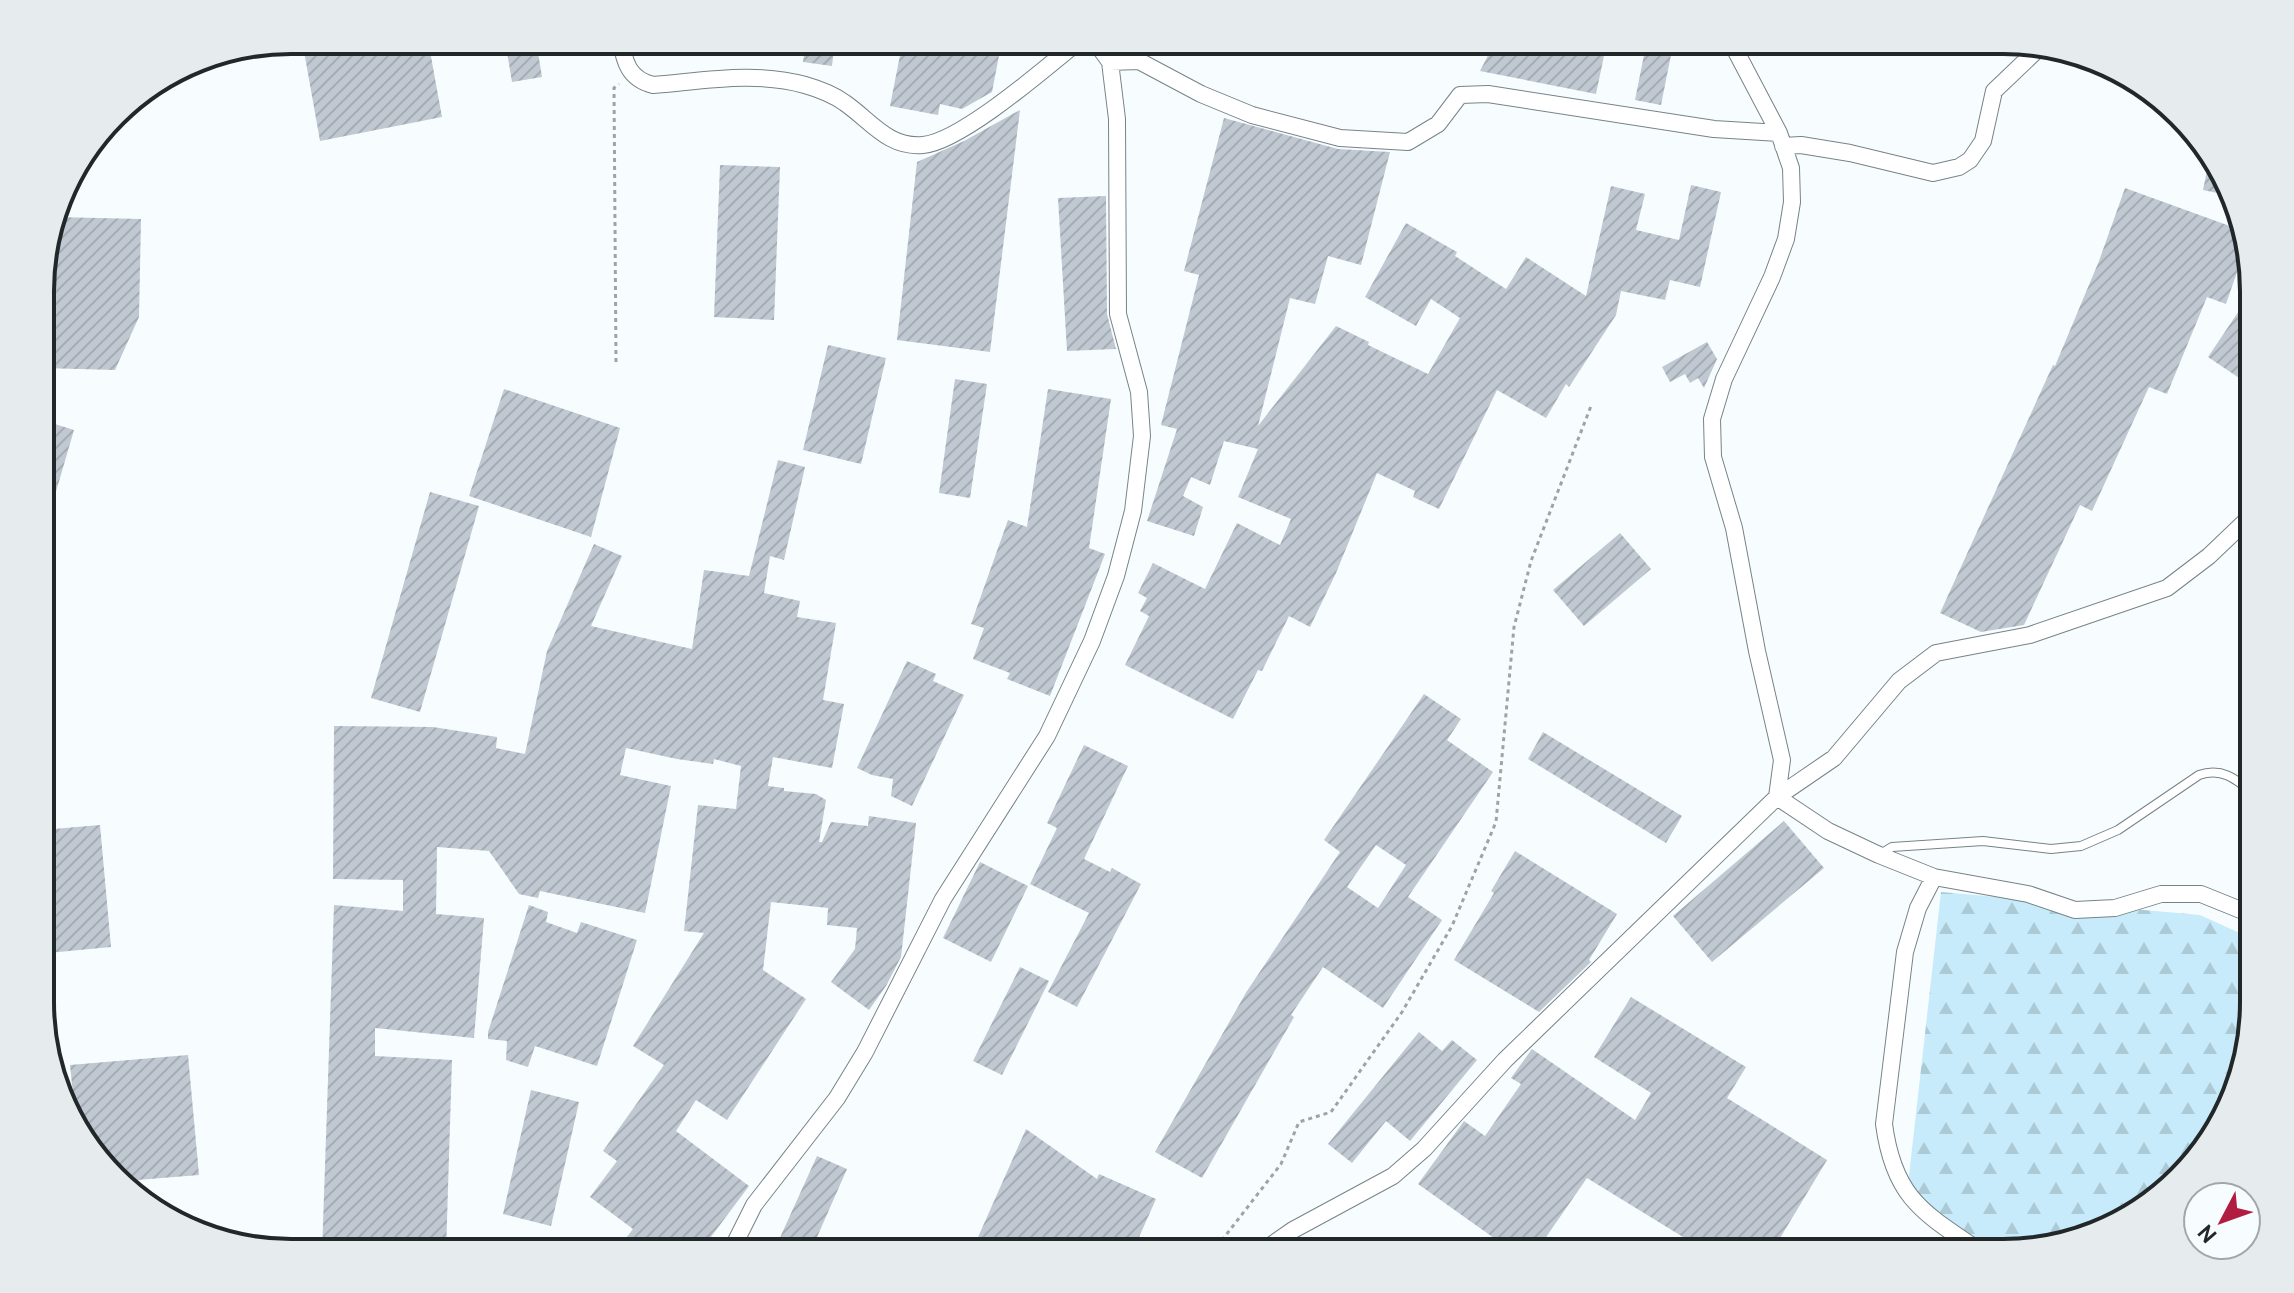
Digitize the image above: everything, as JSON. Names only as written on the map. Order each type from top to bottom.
[{"type":"street","points":[[1737,54],[1781,140],[1791,168],[1792,202],[1786,239],[1772,277],[1724,379],[1712,419],[1713,457],[1734,528],[1782,760],[1777,797]]},
{"type":"street","points":[[623,55],[631,73],[638,80],[653,85],[761,78],[805,85],[843,101],[885,137],[911,145],[926,145],[955,133],[1011,95],[1062,55]]},
{"type":"street","points":[[737,1239],[754,1205],[837,1098],[865,1052],[943,899],[1047,736],[1092,641],[1116,576],[1133,511],[1142,436],[1139,392],[1118,314],[1117,119],[1110,62],[1105,55]]},
{"type":"street","points":[[1110,62],[1139,61],[1201,94],[1252,115],[1340,138],[1408,142],[1438,124],[1460,95],[1488,94],[1781,140],[1933,173],[1959,167],[1970,160],[1983,141],[1994,91],[2031,56]]},
{"type":"street","points":[[1281,1238],[1393,1176],[1424,1149],[1505,1060],[1777,797],[1834,758],[1899,681],[1936,653],[2030,635],[2167,588],[2209,556],[2239,527]]},
{"type":"street","points":[[1777,797],[1828,831],[1934,877],[2028,894],[2075,910],[2115,908],[2161,894],[2201,894],[2239,909]]},
{"type":"street","points":[[1934,877],[1918,908],[1905,952],[1884,1124],[1887,1145],[1904,1188],[1921,1211],[1961,1238]]},
{"type":"lane","points":[[1879,855],[1892,847],[1983,841],[2051,849],[2081,846],[2107,837],[2206,772],[2220,772],[2239,782]]},
{"type":"path","points":[[616,362],[614,88],[631,73]]},
{"type":"path","points":[[1223,1238],[1281,1164],[1299,1122],[1331,1112],[1402,1012],[1452,926],[1496,822],[1514,627],[1531,561],[1591,406]]},
{"type":"green space","points":[[1941,892],[2200,915],[2239,933],[2239,1018],[2235,1048],[2222,1093],[2191,1146],[2171,1170],[2147,1190],[2094,1221],[2064,1231],[2019,1238],[1965,1238],[1908,1184]]},
{"type":"building","points":[[1489,54],[1604,54],[1596,94],[1480,71]]},
{"type":"building","points":[[1644,54],[1671,54],[1661,105],[1635,100]]},
{"type":"building","points":[[305,55],[431,55],[442,117],[320,141]]},
{"type":"building","points":[[507,55],[538,55],[542,77],[512,82]]},
{"type":"building","points":[[804,55],[833,55],[832,66],[803,62]]},
{"type":"building","points":[[900,55],[999,55],[992,92],[962,109],[940,104],[938,115],[890,106]]},
{"type":"building","points":[[1020,110],[990,352],[897,340],[917,162],[964,141]]},
{"type":"building","points":[[1224,118],[1338,149],[1390,152],[1361,265],[1328,256],[1315,304],[1290,298],[1258,426],[1336,326],[1428,374],[1460,318],[1431,299],[1416,326],[1365,297],[1406,223],[1457,252],[1455,256],[1506,289],[1526,257],[1586,296],[1611,186],[1645,194],[1636,230],[1679,240],[1691,185],[1721,192],[1700,287],[1670,280],[1665,300],[1621,291],[1616,315],[1569,387],[1566,384],[1546,418],[1497,390],[1439,509],[1413,497],[1415,491],[1377,473],[1310,627],[1289,616],[1262,671],[1258,670],[1233,719],[1125,665],[1149,616],[1140,611],[1147,598],[1138,593],[1153,563],[1205,589],[1237,523],[1280,545],[1291,519],[1238,497],[1258,449],[1224,441],[1210,485],[1191,477],[1183,496],[1203,507],[1194,536],[1147,521],[1177,429],[1161,425],[1199,275],[1184,271]]},
{"type":"building","points":[[720,165],[780,167],[774,320],[714,317]]},
{"type":"building","points":[[2207,171],[2219,193],[2203,190]]},
{"type":"building","points":[[2125,188],[2230,226],[2238,269],[2226,304],[2207,297],[2167,394],[2149,387],[2092,511],[2080,505],[2024,625],[1981,632],[1940,613],[2055,366],[2099,261]]},
{"type":"building","points":[[1106,196],[1107,314],[1116,349],[1067,351],[1058,198]]},
{"type":"building","points":[[66,217],[141,219],[139,317],[115,370],[54,368],[56,260]]},
{"type":"building","points":[[2239,311],[2239,378],[2208,357]]},
{"type":"building","points":[[1707,342],[1717,359],[1704,388],[1698,378],[1690,383],[1685,374],[1670,382],[1662,367]]},
{"type":"building","points":[[828,345],[886,358],[861,464],[803,450]]},
{"type":"building","points":[[955,379],[987,384],[970,498],[939,493]]},
{"type":"building","points":[[504,389],[620,428],[591,537],[469,496]]},
{"type":"building","points":[[1048,389],[1111,399],[1089,548],[1105,554],[1050,696],[1007,679],[1010,673],[973,659],[984,628],[971,624],[1008,520],[1027,527]]},
{"type":"building","points":[[54,424],[74,430],[54,499]]},
{"type":"building","points":[[778,460],[805,467],[784,560],[770,556],[764,593],[800,601],[797,617],[836,623],[823,700],[844,704],[832,768],[773,757],[768,786],[816,794],[826,800],[819,842],[822,842],[831,822],[868,826],[869,816],[916,823],[901,957],[886,986],[869,1010],[831,982],[855,949],[857,928],[827,925],[828,908],[771,902],[763,970],[806,999],[727,1120],[696,1100],[676,1131],[749,1186],[710,1239],[625,1239],[633,1229],[590,1197],[617,1161],[603,1151],[664,1065],[633,1046],[704,933],[684,931],[698,805],[736,809],[741,766],[714,759],[713,764],[677,759],[626,748],[620,775],[671,786],[645,913],[540,891],[538,898],[519,894],[489,851],[437,847],[436,914],[484,918],[474,1038],[375,1028],[375,1056],[452,1060],[446,1239],[322,1239],[334,905],[403,911],[403,880],[333,879],[334,726],[433,727],[497,737],[496,748],[525,754],[547,651],[594,544],[622,556],[591,626],[692,649],[704,570],[749,576]]},
{"type":"building","points":[[430,492],[479,506],[420,712],[371,698]]},
{"type":"building","points":[[1620,533],[1651,569],[1584,626],[1553,590]]},
{"type":"building","points":[[907,661],[936,674],[933,681],[964,695],[912,806],[891,796],[893,779],[857,768]]},
{"type":"building","points":[[1424,694],[1461,719],[1447,740],[1493,772],[1408,897],[1442,920],[1383,1008],[1323,967],[1291,1015],[1294,1017],[1202,1178],[1155,1152],[1247,991],[1340,852],[1324,840]],"holes":[[[1376,845],[1406,865],[1378,908],[1347,887]]]},
{"type":"building","points":[[1543,732],[1682,816],[1666,843],[1528,759]]},
{"type":"building","points":[[1084,745],[1128,766],[1084,859],[1110,872],[1112,868],[1141,884],[1077,1007],[1048,992],[1089,913],[1030,884],[1057,828],[1047,823]]},
{"type":"building","points":[[1784,821],[1824,868],[1712,962],[1673,916]]},
{"type":"building","points":[[100,825],[111,947],[54,952],[54,829]]},
{"type":"building","points":[[1515,851],[1617,914],[1589,960],[1591,962],[1539,1012],[1454,960]]},
{"type":"building","points":[[980,862],[1028,886],[991,962],[943,938]]},
{"type":"building","points":[[529,905],[548,912],[546,922],[577,933],[581,922],[637,940],[597,1066],[535,1046],[528,1067],[506,1060],[507,1041],[488,1039]]},
{"type":"building","points":[[1020,967],[1049,981],[1002,1075],[973,1061]]},
{"type":"building","points":[[1631,997],[1746,1067],[1727,1098],[1827,1160],[1780,1238],[1685,1238],[1587,1178],[1545,1238],[1494,1238],[1418,1184],[1464,1121],[1485,1136],[1521,1084],[1511,1078],[1532,1049],[1635,1120],[1651,1093],[1594,1057]]},
{"type":"building","points":[[1419,1032],[1442,1051],[1452,1040],[1477,1060],[1410,1141],[1386,1121],[1352,1163],[1328,1144]]},
{"type":"building","points":[[188,1055],[199,1175],[135,1180],[123,1170],[94,1134],[73,1095],[70,1065]]},
{"type":"building","points":[[531,1090],[579,1102],[551,1226],[503,1214]]},
{"type":"building","points":[[1026,1129],[1097,1179],[1099,1174],[1156,1199],[1138,1239],[977,1239]]},
{"type":"building","points":[[817,1156],[847,1169],[816,1239],[779,1239]]}]
